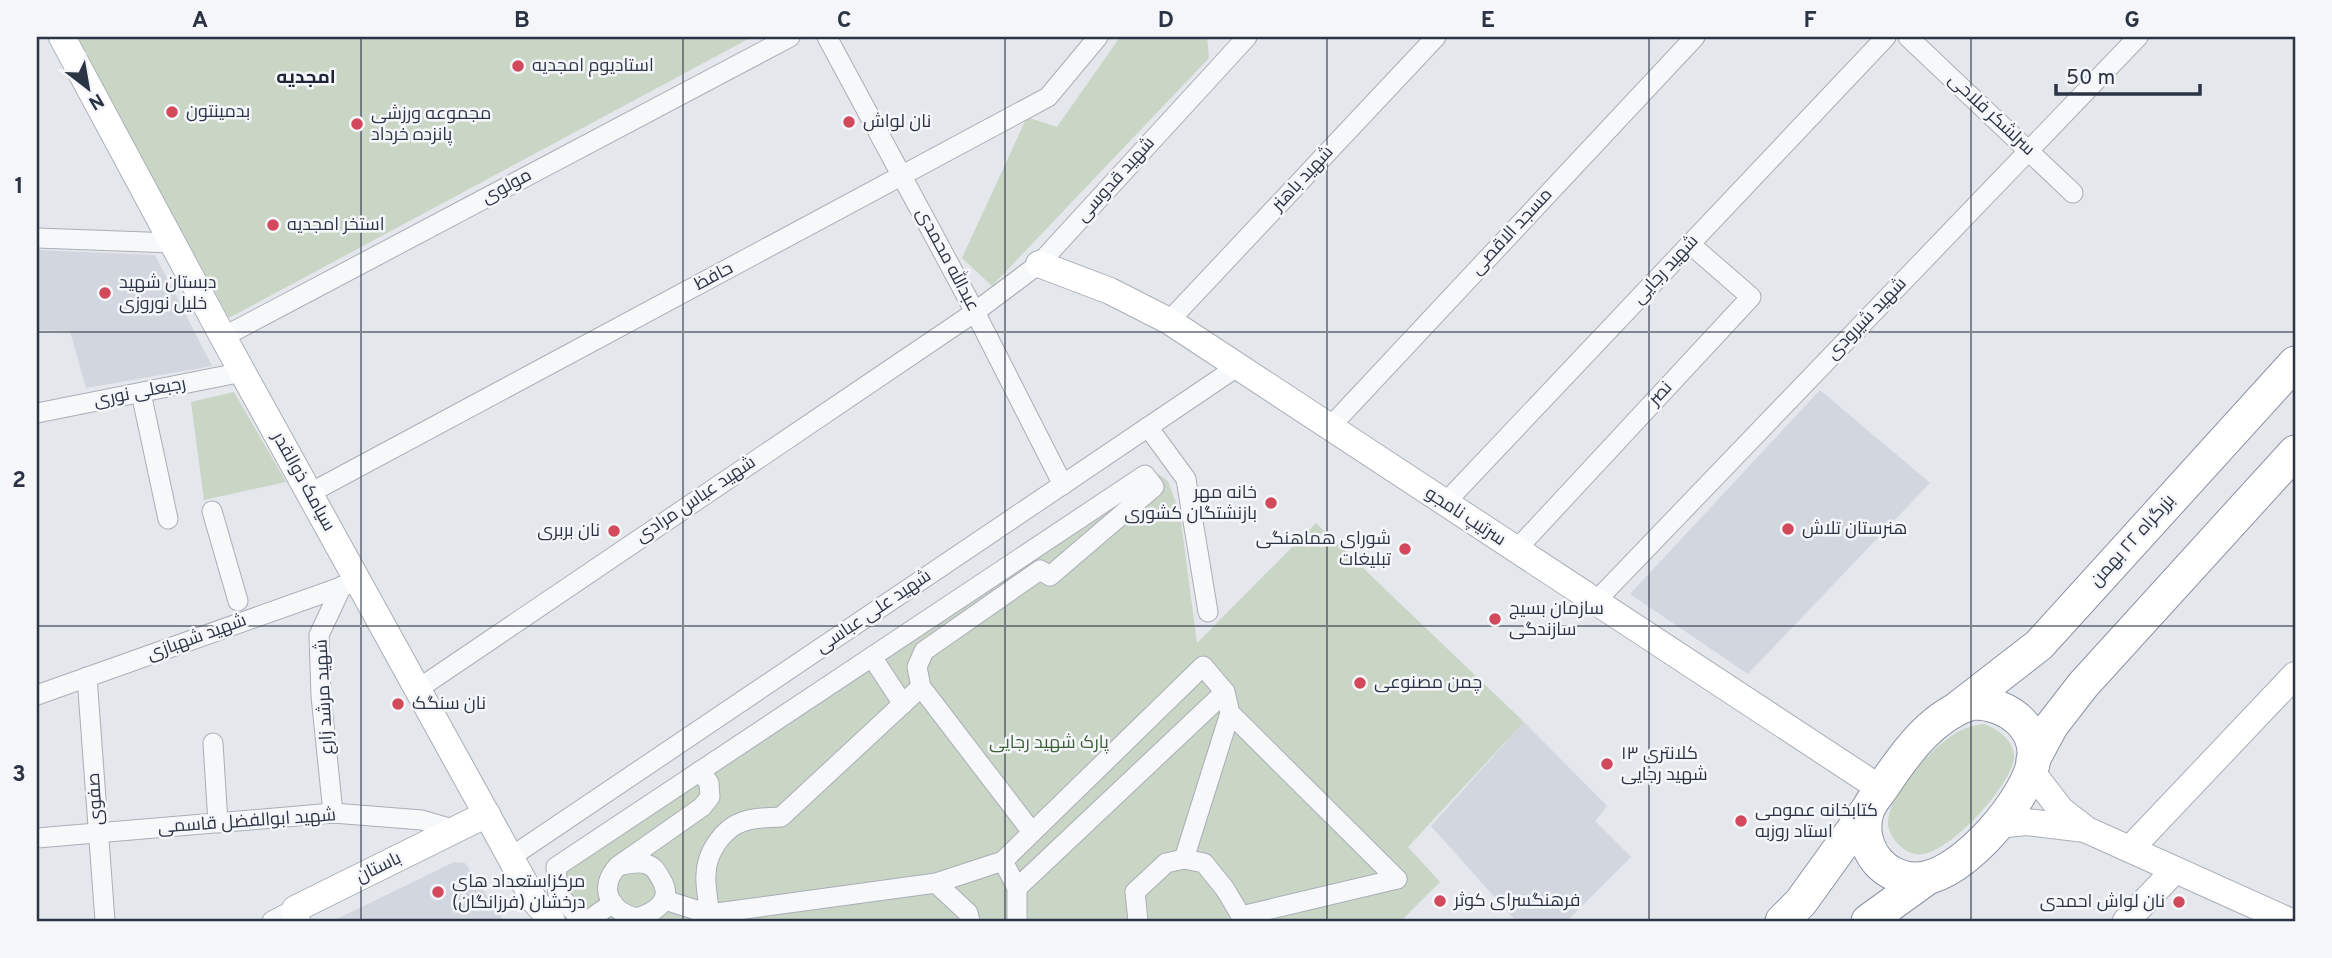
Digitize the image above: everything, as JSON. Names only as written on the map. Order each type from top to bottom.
[{"type":"highway","name":"بزرگراه ۲۲ بهمن","points":[[1959,707],[2039,645],[2295,363]]},
{"type":"highway","points":[[1868,921],[1926,879],[1939,875],[1963,859],[1996,825],[2006,814],[2052,724],[2083,685],[2295,452]]},
{"type":"highway","points":[[1783,921],[1801,902],[1914,745],[1959,707],[1986,703],[2011,712],[2029,733],[2032,765]]},
{"type":"highway","points":[[1874,799],[1865,822],[1869,849],[1887,870],[1899,876],[1926,879]]},
{"type":"street","name":"سیامک ذوالقدر","points":[[62,37],[310,493],[350,584],[418,689],[534,900],[552,921]]},
{"type":"street","name":"مولوی","points":[[223,337],[790,37]]},
{"type":"street","name":"عبدالله محمدی","points":[[827,37],[975,312],[1063,485]]},
{"type":"street","name":"حافظ","points":[[310,493],[1048,97],[1098,37]]},
{"type":"street","name":"شهید باهنر","points":[[1169,321],[1436,37]]},
{"type":"street","name":"مسجد الاقصی","points":[[1329,428],[1695,37]]},
{"type":"street","name":"شهید رجایی","points":[[1445,503],[1886,37]]},
{"type":"street","name":"سرلشکر فلاحی","points":[[1908,37],[2073,193]]},
{"type":"street","name":"شهید شیرودی","points":[[1595,602],[2138,37]]},
{"type":"street","name":"شهید قدوسی","points":[[975,312],[1039,264],[1235,41]]},
{"type":"street","points":[[37,238],[173,243]]},
{"type":"street","name":"نصر","points":[[1516,550],[1751,297],[1690,244]]},
{"type":"street","name":"سرتیپ نامجو","points":[[1039,264],[1110,291],[1169,321],[1595,602],[1874,799]]},
{"type":"street","name":"شهید عباس مرادی","points":[[418,689],[975,312]]},
{"type":"street","name":"شهید علی عباسی","points":[[512,857],[1237,367]]},
{"type":"street","name":"رجبعلی نوری","points":[[37,414],[243,372]]},
{"type":"street","points":[[141,393],[168,519]]},
{"type":"street","points":[[1148,427],[1186,479],[1208,612]]},
{"type":"street","points":[[613,903],[585,921],[558,894],[556,867],[1146,475],[1154,486],[1050,576],[1040,570],[924,651],[917,667],[921,687],[1032,832]]},
{"type":"street","points":[[212,511],[238,601]]},
{"type":"street","name":"شهید شهبازی","points":[[37,695],[350,584]]},
{"type":"street","name":"شهید مرشد زارع","points":[[333,813],[321,696],[319,635],[350,584]]},
{"type":"street","points":[[872,657],[903,704]]},
{"type":"street","points":[[665,900],[705,918],[936,883],[1003,860],[1203,666],[1225,692],[1230,713],[1184,859]]},
{"type":"street","points":[[2130,849],[2295,675]]},
{"type":"street","name":"صفوی","points":[[87,677],[105,921]]},
{"type":"street","points":[[705,918],[706,874],[711,851],[724,835],[739,822],[781,817],[921,687]]},
{"type":"street","points":[[1017,888],[1225,692]]},
{"type":"street","points":[[1138,921],[1135,892],[1166,863],[1184,859],[1204,863],[1225,889],[1241,919],[1397,879],[1230,713]]},
{"type":"street","points":[[213,743],[218,823]]},
{"type":"street","points":[[2032,765],[2050,799],[2087,830],[2289,921]]},
{"type":"street","points":[[618,866],[643,863],[654,867],[664,884],[665,900],[659,908],[637,918],[617,911],[610,899],[609,880],[618,866],[702,807],[710,797],[709,783],[700,771]]},
{"type":"street","name":"شهید ابوالفضل قاسمی","points":[[37,838],[333,813],[422,820],[456,830]]},
{"type":"street","name":"باستان","points":[[272,921],[296,915],[487,814]]},
{"type":"street","points":[[1996,825],[2026,822],[2087,830]]},
{"type":"street","points":[[1003,860],[1017,888],[1017,921]]},
{"type":"street","points":[[2126,921],[2175,870]]},
{"type":"street","points":[[936,883],[968,913],[970,921]]},
{"type":"shaded area","name":"دبستان شهید خلیل نوروزی","points":[[37,250],[155,255],[212,366],[86,388],[70,331],[37,330]]},
{"type":"shaded area","name":"هنرستان تلاش","points":[[1820,390],[1930,483],[1748,674],[1630,594]]},
{"type":"shaded area","points":[[1524,722],[1607,806],[1595,821],[1631,857],[1567,921],[1516,921],[1431,826]]},
{"type":"shaded area","name":"مرکزاستعداد های درخشان (فرزانگان)","points":[[454,862],[465,863],[504,921],[333,921]]},
{"type":"green space","name":"مجموعه ورزشی پانزده خرداد","points":[[76,37],[752,37],[229,318]]},
{"type":"green space","points":[[1120,37],[1207,37],[1209,58],[992,286],[962,258],[1027,117],[1057,127]]},
{"type":"green space","points":[[234,392],[286,482],[204,500],[191,402]]},
{"type":"green space","name":"پارک شهید رجایی","points":[[1145,465],[1168,481],[1180,514],[1197,643],[1316,523],[1524,722],[1408,847],[1440,882],[1401,921],[579,921],[548,865]]},
{"type":"green space","points":[[1983,724],[2004,736],[2014,752],[2010,770],[2002,785],[1975,819],[1942,846],[1927,853],[1915,854],[1905,850],[1894,839],[1888,824],[1890,812],[1902,787],[1944,742],[1964,729]]},
{"type":"place","name":"استادیوم امجدیه","points":[[518,66]]},
{"type":"place","name":"بدمینتون","points":[[172,112]]},
{"type":"place","name":"نان لواش","points":[[849,122]]},
{"type":"place","name":"مجموعه ورزشی پانزده خرداد","points":[[357,124]]},
{"type":"place","name":"استخر امجدیه","points":[[273,225]]},
{"type":"place","name":"دبستان شهید خلیل نوروزی","points":[[105,293]]},
{"type":"place","name":"خانه مهر بازنشتگان کشوری","points":[[1271,503]]},
{"type":"place","name":"هنرستان تلاش","points":[[1788,529]]},
{"type":"place","name":"نان بربری","points":[[614,531]]},
{"type":"place","name":"شورای هماهنگی تبلیغات","points":[[1405,549]]},
{"type":"place","name":"سازمان بسیج سازندگی","points":[[1495,619]]},
{"type":"place","name":"چمن مصنوعی","points":[[1360,683]]},
{"type":"place","name":"نان سنگک","points":[[398,704]]},
{"type":"place","name":"کلانتری ۱۳ شهید رجایی","points":[[1607,764]]},
{"type":"place","name":"کتابخانه عمومی استاد روزبه","points":[[1741,821]]},
{"type":"place","name":"مرکزاستعداد های درخشان (فرزانگان)","points":[[438,892]]},
{"type":"place","name":"فرهنگسرای کوثر","points":[[1440,901]]},
{"type":"place","name":"نان لواش احمدی","points":[[2179,902]]},
{"type":"district","name":"امجدیه","points":[[306,78]]}]
